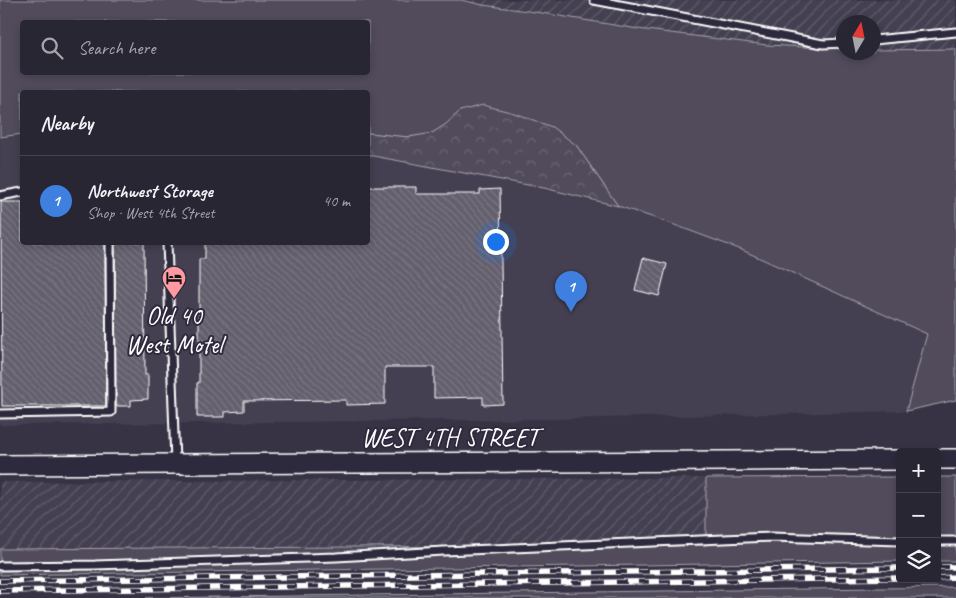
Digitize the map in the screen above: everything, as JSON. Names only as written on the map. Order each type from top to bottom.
[{"type":"main road","points":[[941,460],[956,459]]},
{"type":"main road","name":"WEST 4TH STREET","points":[[0,465],[896,460]]},
{"type":"lane","points":[[594,0],[824,44],[836,43]]},
{"type":"lane","points":[[881,39],[956,32]]},
{"type":"lane","points":[[0,196],[20,192]]},
{"type":"lane","points":[[0,414],[111,412],[110,245]]},
{"type":"lane","points":[[167,245],[176,464]]},
{"type":"lane","points":[[0,566],[336,558],[454,550],[770,538],[896,540]]},
{"type":"lane","points":[[941,541],[956,541]]},
{"type":"shaded area","points":[[461,0],[956,0],[956,49],[881,50],[881,15],[836,15],[836,49],[767,45],[638,29]]},
{"type":"shaded area","points":[[20,134],[20,245],[370,245],[370,155],[544,188],[618,206],[742,250],[928,334],[906,411],[557,419],[0,425],[0,137]]},
{"type":"shaded area","points":[[706,478],[706,545],[0,549],[0,482]]},
{"type":"green space","points":[[0,0],[461,0],[638,29],[767,45],[836,49],[836,60],[881,60],[881,50],[956,49],[956,400],[906,411],[927,334],[742,250],[618,206],[576,145],[460,111],[444,126],[424,135],[400,136],[370,133],[370,90],[20,90],[20,134],[0,137]]},
{"type":"green space","points":[[483,105],[514,113],[552,127],[576,145],[618,206],[544,188],[370,155],[370,133],[409,137],[432,133],[446,124],[460,111]]},
{"type":"green space","points":[[896,477],[896,561],[0,575],[0,549],[706,545],[706,478]]},
{"type":"green space","points":[[941,477],[956,477],[956,561],[941,561]]},
{"type":"green space","points":[[956,587],[956,598],[146,598]]},
{"type":"building","points":[[370,187],[416,187],[416,194],[480,194],[480,190],[500,189],[503,404],[483,405],[483,397],[434,398],[434,367],[385,367],[385,404],[346,405],[346,400],[244,401],[244,411],[225,412],[225,417],[197,417],[197,383],[199,383],[199,259],[205,259],[205,245],[370,245]]},
{"type":"building","points":[[1,202],[20,202],[20,245],[105,245],[106,406],[2,406]]},
{"type":"building","points":[[115,245],[144,245],[145,375],[148,375],[148,399],[131,400],[131,406],[116,406]]},
{"type":"building","points":[[643,258],[667,264],[659,296],[635,290]]},
{"type":"railway","points":[[941,567],[956,567]]},
{"type":"railway","points":[[0,581],[896,568]]},
{"type":"railway","points":[[941,578],[956,577]]},
{"type":"railway","points":[[0,591],[896,578]]},
{"type":"place","name":"Old 40 West Motel","points":[[174,299]]},
{"type":"place","name":"Northwest Storage","points":[[571,312]]}]
